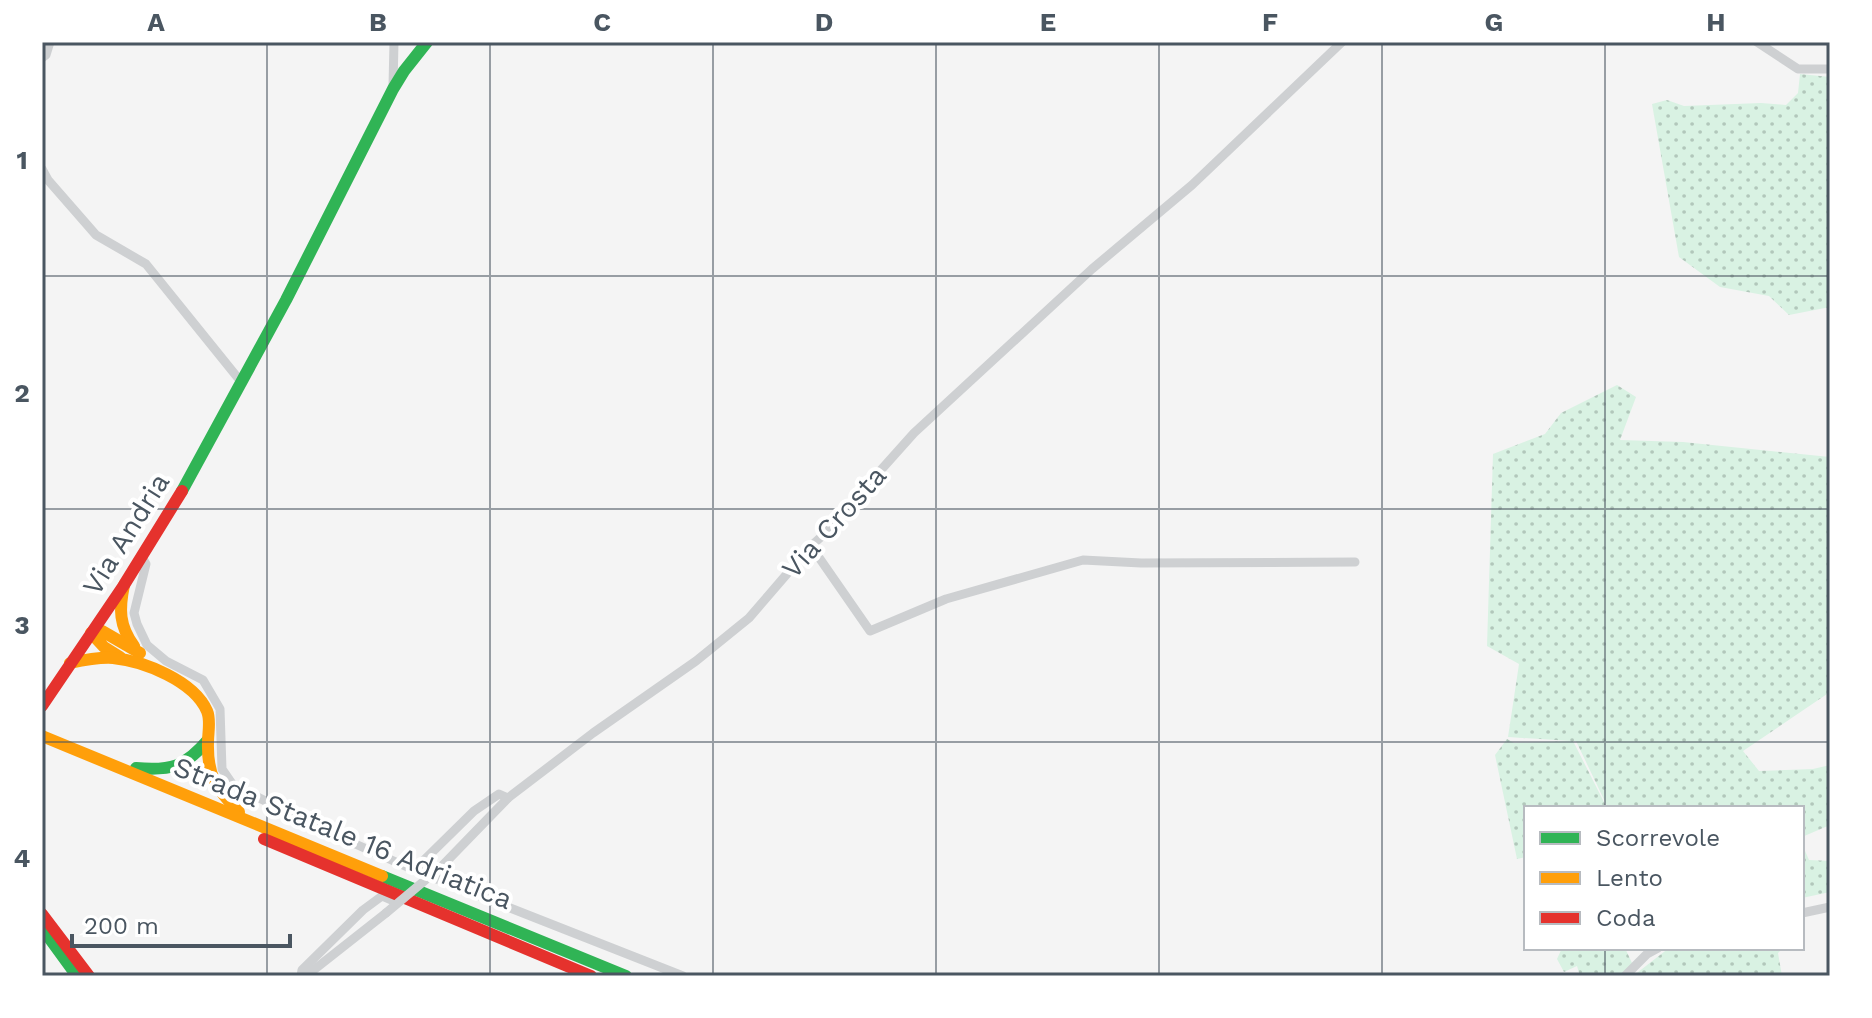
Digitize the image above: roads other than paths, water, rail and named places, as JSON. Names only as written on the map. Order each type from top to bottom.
[{"type":"main road","name":"Via Andria","points":[[42,706],[124,585],[185,486],[242,383],[393,89],[427,42]]},
{"type":"main road","points":[[124,585],[119,617],[137,658]]},
{"type":"main road","points":[[91,633],[98,644],[111,654],[137,658],[187,686],[200,699],[209,723],[208,765],[211,779],[245,819]]},
{"type":"main road","points":[[70,663],[137,658]]},
{"type":"main road","name":"Strada Statale 16 Adriatica","points":[[42,736],[57,748],[591,976]]},
{"type":"main road","points":[[116,766],[158,771],[176,767],[194,757],[208,740]]},
{"type":"main road","name":"Strada Statale 16 Adriatica","points":[[42,746],[116,766],[626,976]]},
{"type":"main road","points":[[42,914],[89,976]]},
{"type":"main road","points":[[42,928],[77,976]]},
{"type":"street","points":[[393,89],[394,42]]},
{"type":"street","name":"Via Crosta","points":[[303,976],[442,866],[508,798],[593,733],[696,661],[749,618],[914,433],[1092,269],[1192,185],[1342,42]]},
{"type":"street","points":[[1757,42],[1798,69],[1830,69]]},
{"type":"street","points":[[42,58],[50,44]]},
{"type":"street","points":[[42,169],[96,235],[146,264],[242,383]]},
{"type":"street","points":[[811,546],[870,631],[946,599],[1083,560],[1141,563],[1355,562]]},
{"type":"street","points":[[142,557],[146,564],[134,613],[137,624],[147,645],[166,661],[203,680],[220,709],[222,769],[233,785],[414,870],[683,976]]},
{"type":"street","points":[[414,870],[474,811],[499,794],[508,798]]},
{"type":"street","points":[[303,976],[302,970],[363,910],[382,896],[573,976]]},
{"type":"street","points":[[1804,913],[1830,907]]},
{"type":"street","points":[[1625,976],[1654,950]]}]
